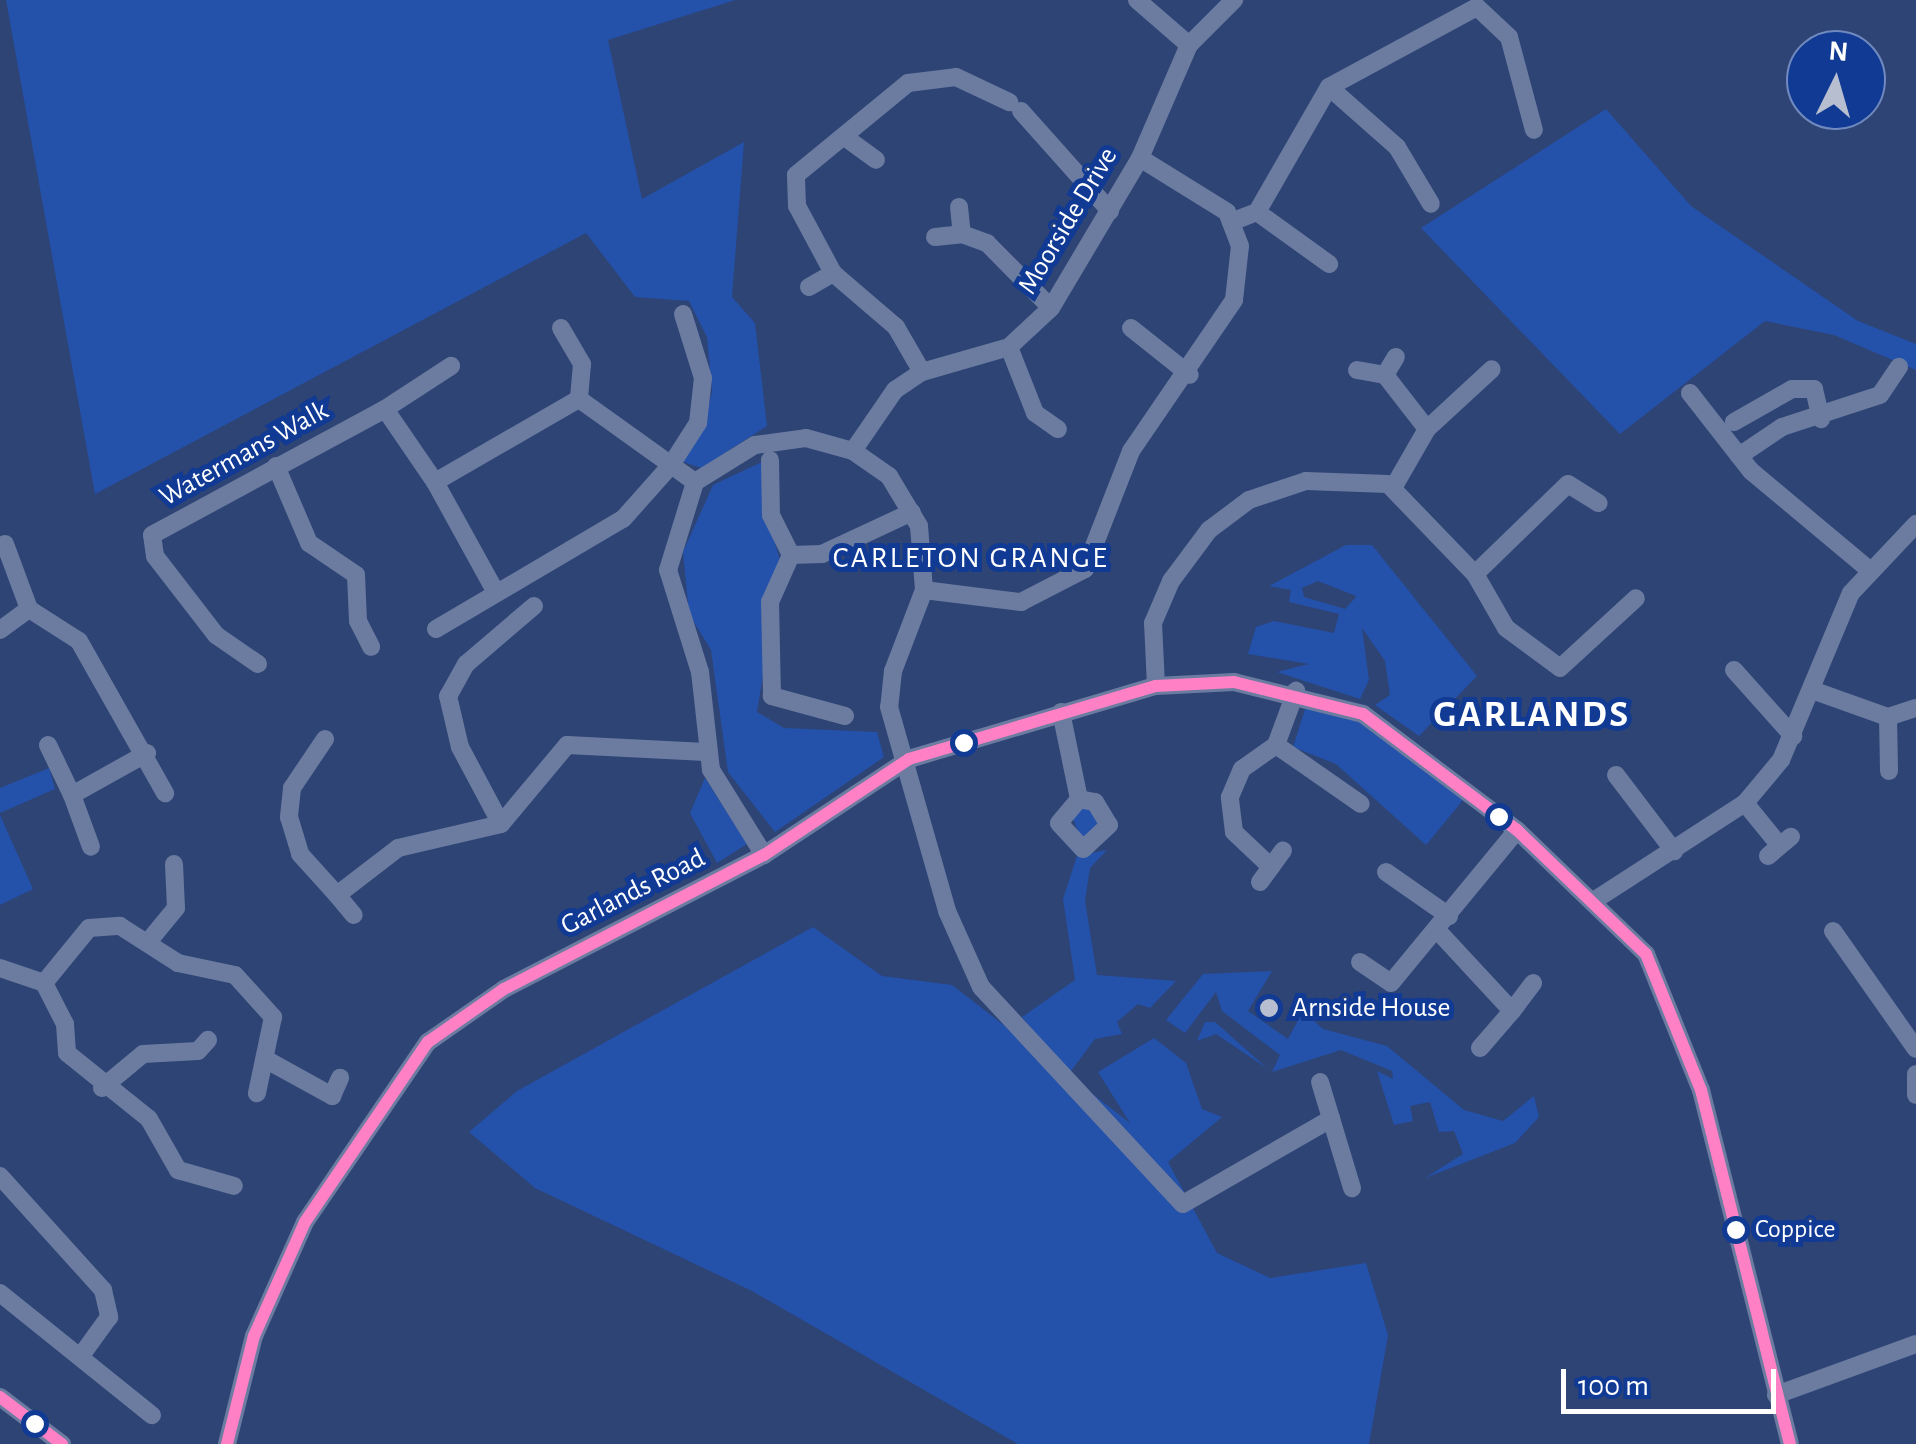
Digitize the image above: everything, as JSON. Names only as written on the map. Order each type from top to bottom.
[{"type":"street","points":[[1136,0],[1189,45]]},
{"type":"street","name":"Moorside Drive","points":[[854,451],[872,414],[922,372],[1010,347],[1051,308],[1140,158],[1189,45],[1234,0]]},
{"type":"street","points":[[1231,222],[1257,212],[1328,87],[1476,3],[1509,38],[1534,130]]},
{"type":"street","points":[[922,372],[896,327],[833,273],[794,184],[810,158],[846,138],[893,89],[925,77],[971,82],[1015,106],[1110,210]]},
{"type":"street","points":[[1328,87],[1397,147],[1431,204]]},
{"type":"street","points":[[846,138],[876,160]]},
{"type":"street","points":[[924,590],[1020,602],[1084,570],[1131,451],[1190,375],[1234,300],[1240,246],[1231,222],[1140,158]]},
{"type":"street","points":[[959,207],[962,234]]},
{"type":"street","points":[[1257,212],[1329,264]]},
{"type":"street","points":[[935,237],[962,234],[986,243],[1051,308]]},
{"type":"street","points":[[809,287],[833,273]]},
{"type":"street","points":[[436,628],[494,589],[623,519],[670,465],[698,423],[703,378],[683,314]]},
{"type":"street","points":[[561,328],[582,364],[579,400]]},
{"type":"street","points":[[1131,328],[1190,375]]},
{"type":"street","points":[[1010,347],[1051,425],[1032,440]]},
{"type":"street","points":[[1385,375],[1396,357]]},
{"type":"street","name":"Watermans Walk","points":[[258,664],[216,635],[151,546],[152,536],[385,409],[452,366]]},
{"type":"street","points":[[1739,456],[1782,427],[1821,419],[1880,394],[1899,367]]},
{"type":"street","points":[[1393,488],[1427,429],[1492,369]]},
{"type":"street","points":[[1357,370],[1385,375],[1427,429]]},
{"type":"street","points":[[1734,422],[1773,396],[1814,389],[1821,419]]},
{"type":"street","points":[[1690,393],[1739,456],[1868,570]]},
{"type":"street","points":[[1773,396],[1782,427]]},
{"type":"street","points":[[579,400],[694,482]]},
{"type":"street","points":[[434,482],[579,400]]},
{"type":"street","points":[[385,409],[434,482],[494,589]]},
{"type":"street","points":[[764,855],[706,752],[700,672],[668,570],[694,482],[782,438],[854,451],[890,476],[912,512],[924,590],[890,685],[891,720],[909,758],[947,911],[981,987],[1183,1204],[1331,1119]]},
{"type":"street","points":[[770,460],[771,515],[791,555]]},
{"type":"street","points":[[276,466],[309,543],[356,575],[358,621],[372,647]]},
{"type":"street","points":[[1156,686],[1158,604],[1209,530],[1249,500],[1306,481],[1393,488],[1475,574],[1506,628],[1560,668],[1636,598]]},
{"type":"street","points":[[1475,574],[1568,484],[1599,503]]},
{"type":"street","points":[[791,555],[822,554],[912,512]]},
{"type":"street","points":[[1596,900],[1745,803],[1792,736],[1868,570],[1916,524]]},
{"type":"street","points":[[5,544],[29,610],[79,641],[146,754],[165,794]]},
{"type":"street","points":[[791,555],[770,602],[772,696],[846,716]]},
{"type":"street","points":[[501,824],[460,747],[448,696],[466,664],[534,606]]},
{"type":"street","points":[[0,630],[29,610]]},
{"type":"street","points":[[1733,671],[1792,736]]},
{"type":"street","name":"Garlands Road","points":[[228,1444],[254,1336],[305,1222],[428,1042],[504,989],[764,855],[909,758],[1156,686],[1296,691],[1363,714],[1517,830],[1596,900],[1646,954],[1698,1080],[1790,1444]]},
{"type":"street","points":[[1812,690],[1888,717],[1916,708]]},
{"type":"street","points":[[1283,850],[1266,874],[1239,840],[1229,805],[1242,770],[1276,746],[1296,691]]},
{"type":"street","points":[[1061,712],[1079,800]]},
{"type":"street","points":[[1888,717],[1888,771]]},
{"type":"street","points":[[325,739],[292,788],[289,817],[300,854],[354,915]]},
{"type":"street","points":[[48,745],[91,847]]},
{"type":"street","points":[[337,895],[398,848],[501,824],[567,745],[666,757],[706,752]]},
{"type":"street","points":[[1276,746],[1361,804]]},
{"type":"street","points":[[72,795],[146,754]]},
{"type":"street","points":[[1616,776],[1674,852]]},
{"type":"street","points":[[1745,803],[1780,847]]},
{"type":"street","points":[[1360,962],[1391,984],[1517,830]]},
{"type":"street","points":[[148,942],[176,908],[174,864]]},
{"type":"street","points":[[1386,872],[1443,924],[1512,1010]]},
{"type":"street","points":[[44,983],[88,928],[120,926],[256,991],[273,1017],[258,1093]]},
{"type":"street","points":[[1833,932],[1916,1049]]},
{"type":"street","points":[[0,968],[44,983],[65,1024],[68,1054],[102,1088],[149,1119],[178,1170],[234,1186]]},
{"type":"street","points":[[1480,1048],[1533,983]]},
{"type":"street","points":[[102,1088],[143,1054],[198,1051],[208,1040]]},
{"type":"street","points":[[264,1058],[332,1096],[340,1078]]},
{"type":"street","points":[[1916,1074],[1916,1095]]},
{"type":"street","points":[[1320,1082],[1352,1188]]},
{"type":"street","points":[[0,1176],[103,1290],[108,1317],[80,1357]]},
{"type":"street","points":[[0,1293],[152,1415]]},
{"type":"street","points":[[1776,1395],[1916,1344]]},
{"type":"street","points":[[0,1397],[62,1444]]},
{"type":"shaded area","points":[[6,0],[735,0],[608,40],[642,199],[744,142],[732,297],[755,323],[767,426],[701,468],[681,461],[703,429],[712,391],[707,337],[689,301],[635,297],[586,233],[95,494]]},
{"type":"shaded area","points":[[1606,109],[1691,206],[1858,321],[1916,344],[1916,370],[1834,335],[1765,321],[1620,434],[1421,228]]},
{"type":"shaded area","points":[[766,460],[766,514],[781,563],[757,712],[784,728],[877,732],[884,757],[775,832],[728,772],[711,650],[689,614],[683,552],[713,485]]},
{"type":"shaded area","points":[[1346,545],[1372,545],[1477,676],[1419,736],[1375,705],[1390,695],[1385,661],[1362,628],[1369,680],[1360,699],[1277,672],[1309,664],[1248,654],[1256,627],[1274,621],[1334,633],[1339,614],[1289,602],[1291,590],[1269,586]],"holes":[[[1318,581],[1356,596],[1345,609],[1304,597],[1302,588]]]},
{"type":"shaded area","points":[[1307,703],[1347,712],[1463,800],[1426,845],[1336,764],[1293,747]]},
{"type":"shaded area","points":[[49,768],[55,789],[0,813],[0,788]]},
{"type":"shaded area","points":[[705,778],[747,844],[717,863],[690,813]]},
{"type":"shaded area","points":[[1096,799],[1102,835],[1080,837],[1071,813]]},
{"type":"shaded area","points":[[0,815],[33,889],[0,905]]},
{"type":"shaded area","points":[[1107,850],[1090,868],[1085,901],[1097,975],[1176,981],[1150,1008],[1138,1004],[1117,1022],[1122,1034],[1095,1039],[1068,1075],[1130,1123],[1098,1072],[1154,1038],[1186,1063],[1202,1109],[1222,1117],[1168,1162],[1217,1253],[1270,1278],[1366,1263],[1388,1335],[1369,1444],[1018,1444],[752,1291],[535,1188],[469,1132],[517,1091],[813,927],[882,976],[952,985],[1067,1074],[1022,1017],[1075,980],[1063,899],[1077,856]]},
{"type":"shaded area","points":[[1272,971],[1248,1011],[1288,1039],[1303,1011],[1323,1029],[1387,1046],[1464,1110],[1503,1121],[1534,1096],[1539,1117],[1515,1143],[1425,1178],[1463,1154],[1454,1131],[1439,1132],[1430,1102],[1410,1106],[1413,1121],[1394,1125],[1377,1071],[1393,1079],[1392,1071],[1341,1050],[1272,1072],[1280,1055],[1222,1011],[1216,992],[1185,1033],[1166,1020],[1203,974]]},
{"type":"shaded area","points":[[1205,1022],[1215,1022],[1268,1069],[1216,1034],[1197,1041]]},
{"type":"transit line","points":[[227,1444],[254,1336],[305,1222],[428,1042],[504,989],[764,855],[909,759],[1156,686],[1234,682],[1363,714],[1517,830],[1646,954],[1701,1090],[1790,1444]]},
{"type":"transit line","points":[[0,1397],[62,1444]]},
{"type":"place","name":"Arnside House","points":[[1269,1008]]},
{"type":"place","name":"Coppice","points":[[1736,1230]]},
{"type":"district","name":"CARLETON GRANGE","points":[[971,558]]},
{"type":"district","name":"GARLANDS","points":[[1532,716]]}]
